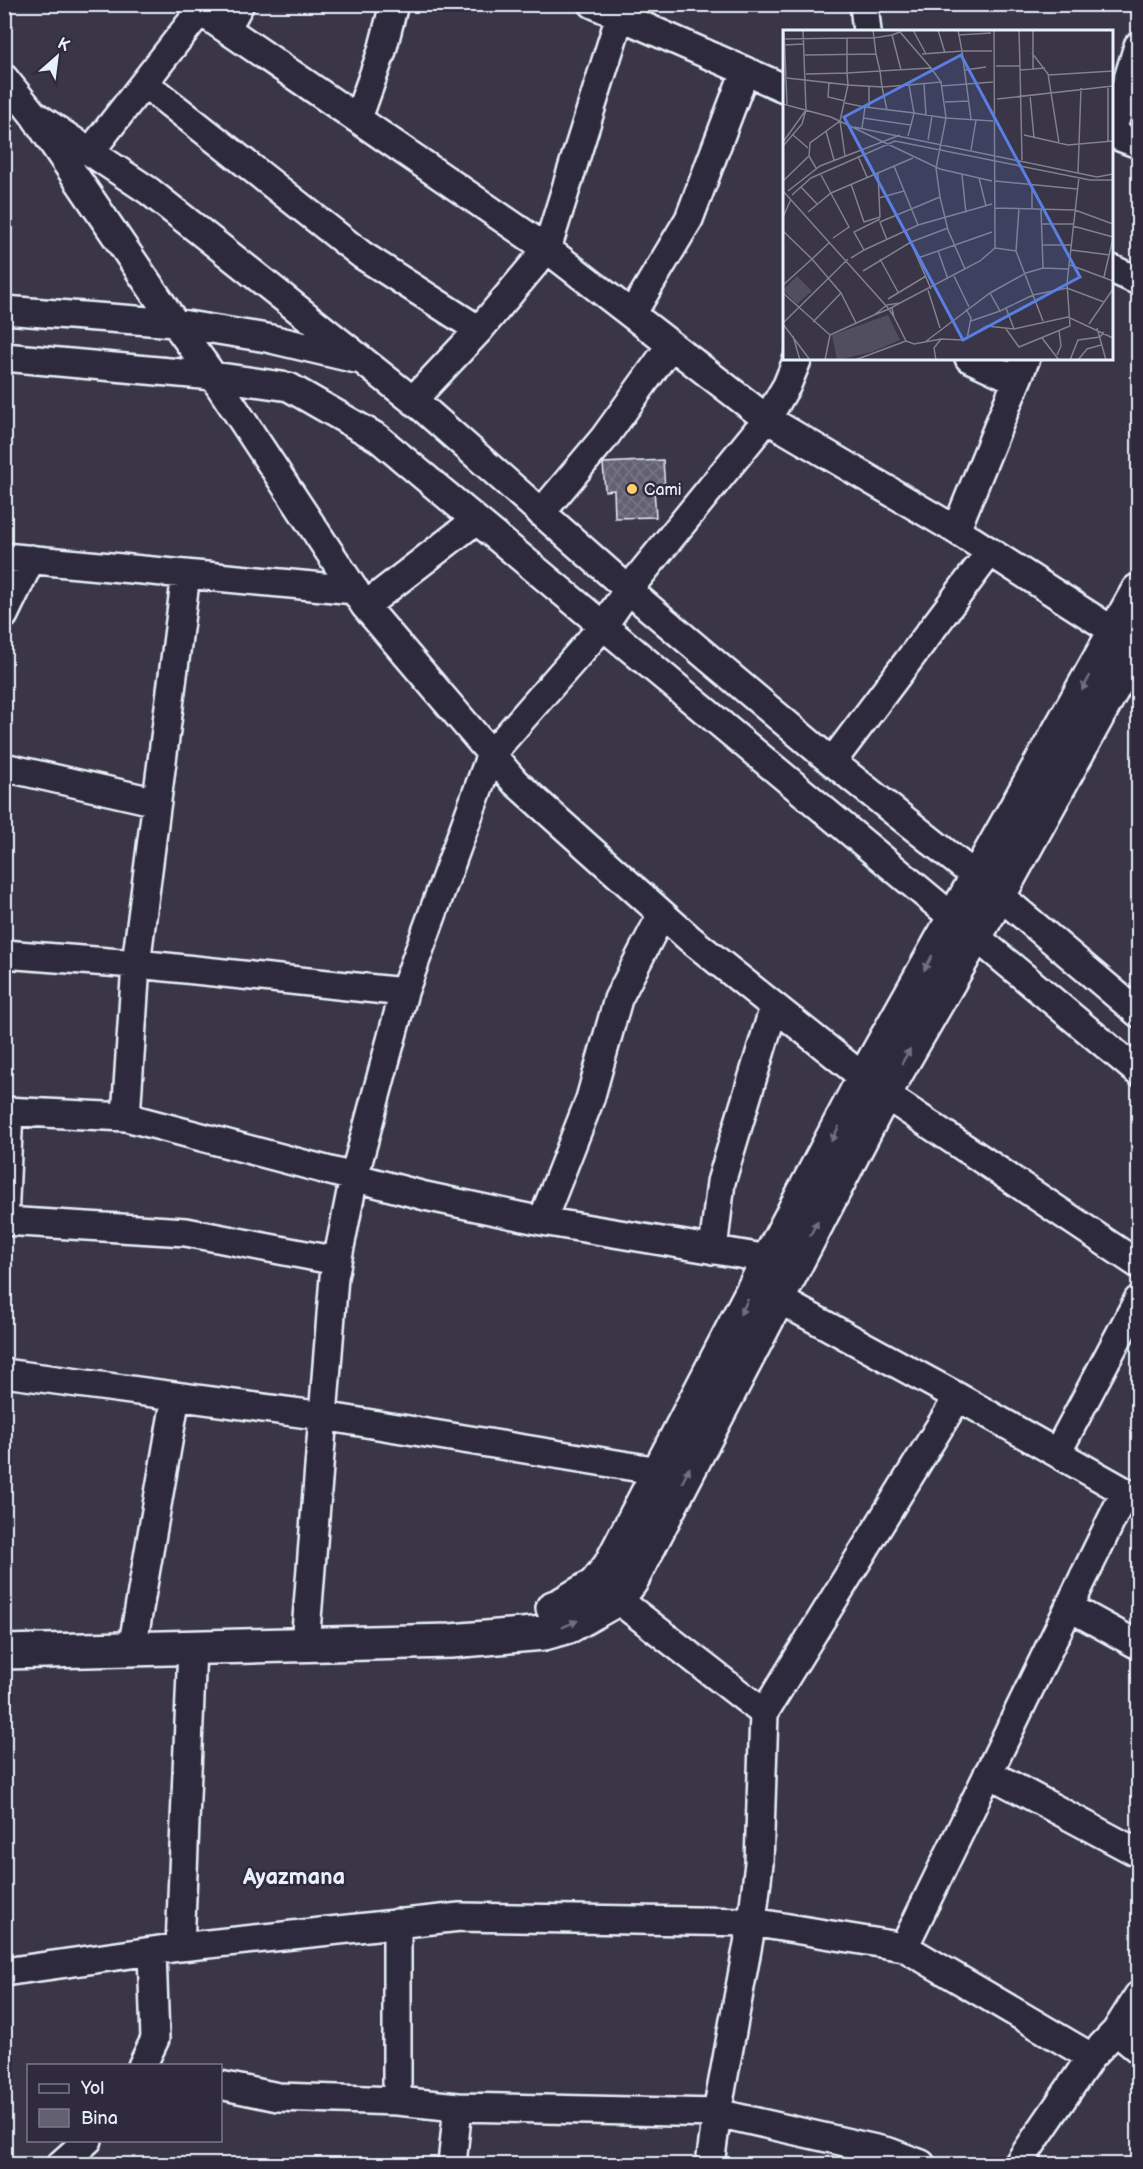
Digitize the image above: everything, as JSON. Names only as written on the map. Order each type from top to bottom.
[{"type":"main road","points":[[4,1652],[451,1641],[544,1633],[569,1626],[617,1599],[631,1581],[874,1086],[989,887],[1126,637],[1138,591]]},
{"type":"main road","points":[[451,1641],[561,1605],[595,1585],[610,1566],[659,1471],[779,1276]]},
{"type":"street","points":[[226,29],[240,4]]},
{"type":"street","points":[[358,118],[382,51],[394,4]]},
{"type":"street","points":[[593,4],[783,88]]},
{"type":"street","points":[[864,4],[867,30]]},
{"type":"street","points":[[90,152],[144,83],[196,8],[548,249],[767,418],[956,530],[1126,637]]},
{"type":"street","points":[[413,400],[479,330],[548,249],[620,16]]},
{"type":"street","points":[[1113,130],[1138,46]]},
{"type":"street","points":[[632,314],[689,219],[745,71]]},
{"type":"street","points":[[4,78],[33,114],[213,376],[360,598],[515,782],[662,914],[874,1086],[1138,1264]]},
{"type":"street","points":[[144,83],[362,255],[479,330]]},
{"type":"street","points":[[33,114],[149,191],[413,400],[628,590],[832,762],[989,887],[1138,1013]]},
{"type":"street","points":[[1113,133],[1138,144]]},
{"type":"street","points":[[1113,269],[1138,281]]},
{"type":"street","points":[[4,309],[175,323],[267,338],[363,361]]},
{"type":"street","points":[[541,513],[604,438],[671,345]]},
{"type":"street","points":[[4,357],[213,376],[289,387],[378,438],[1138,1072]]},
{"type":"street","points":[[305,1644],[334,1278],[354,1177],[404,992],[491,754],[603,626],[628,590],[767,418],[797,360]]},
{"type":"street","points":[[956,530],[1021,369],[978,360]]},
{"type":"street","points":[[4,557],[186,574],[360,598],[476,520]]},
{"type":"street","points":[[832,762],[990,552]]},
{"type":"street","points":[[4,615],[31,560]]},
{"type":"street","points":[[126,1117],[136,964],[186,574]]},
{"type":"street","points":[[4,768],[157,802]]},
{"type":"street","points":[[542,1221],[590,1099],[618,999],[662,914]]},
{"type":"street","points":[[4,954],[136,964],[404,992]]},
{"type":"street","points":[[713,1250],[721,1182],[774,1007]]},
{"type":"street","points":[[337,1261],[186,1232],[4,1221],[7,1111],[126,1117],[425,1196],[542,1221],[713,1250],[779,1276],[958,1397],[1132,1495],[1069,1607],[904,1947]]},
{"type":"street","points":[[1057,1453],[1138,1300]]},
{"type":"street","points":[[4,1373],[323,1416],[659,1471]]},
{"type":"street","points":[[132,1649],[176,1396]]},
{"type":"street","points":[[710,2164],[717,2113],[752,1922],[759,1863],[764,1713],[958,1397]]},
{"type":"street","points":[[617,1599],[764,1713]]},
{"type":"street","points":[[1069,1607],[1138,1645]]},
{"type":"street","points":[[180,1947],[192,1647]]},
{"type":"street","points":[[988,1773],[1138,1852]]},
{"type":"street","points":[[4,1972],[180,1947],[460,1917],[752,1922],[904,1947],[1091,2057]]},
{"type":"street","points":[[397,1923],[397,2101]]},
{"type":"street","points":[[145,2064],[155,2039],[152,1952]]},
{"type":"street","points":[[1018,2164],[1091,2057],[1116,2031],[1138,1996]]},
{"type":"street","points":[[1116,2031],[1138,2049]]},
{"type":"street","points":[[222,2085],[278,2097],[397,2101],[458,2107],[717,2113],[888,2152],[921,2164]]},
{"type":"street","points":[[452,2164],[458,2107]]},
{"type":"street","points":[[61,2164],[86,2142]]},
{"type":"building","name":"Cami","points":[[663,460],[665,489],[654,489],[656,517],[615,518],[614,490],[605,491],[603,463]]},
{"type":"place","name":"Cami","points":[[632,489]]},
{"type":"district","name":"Ayazmana","points":[[294,1876]]}]
